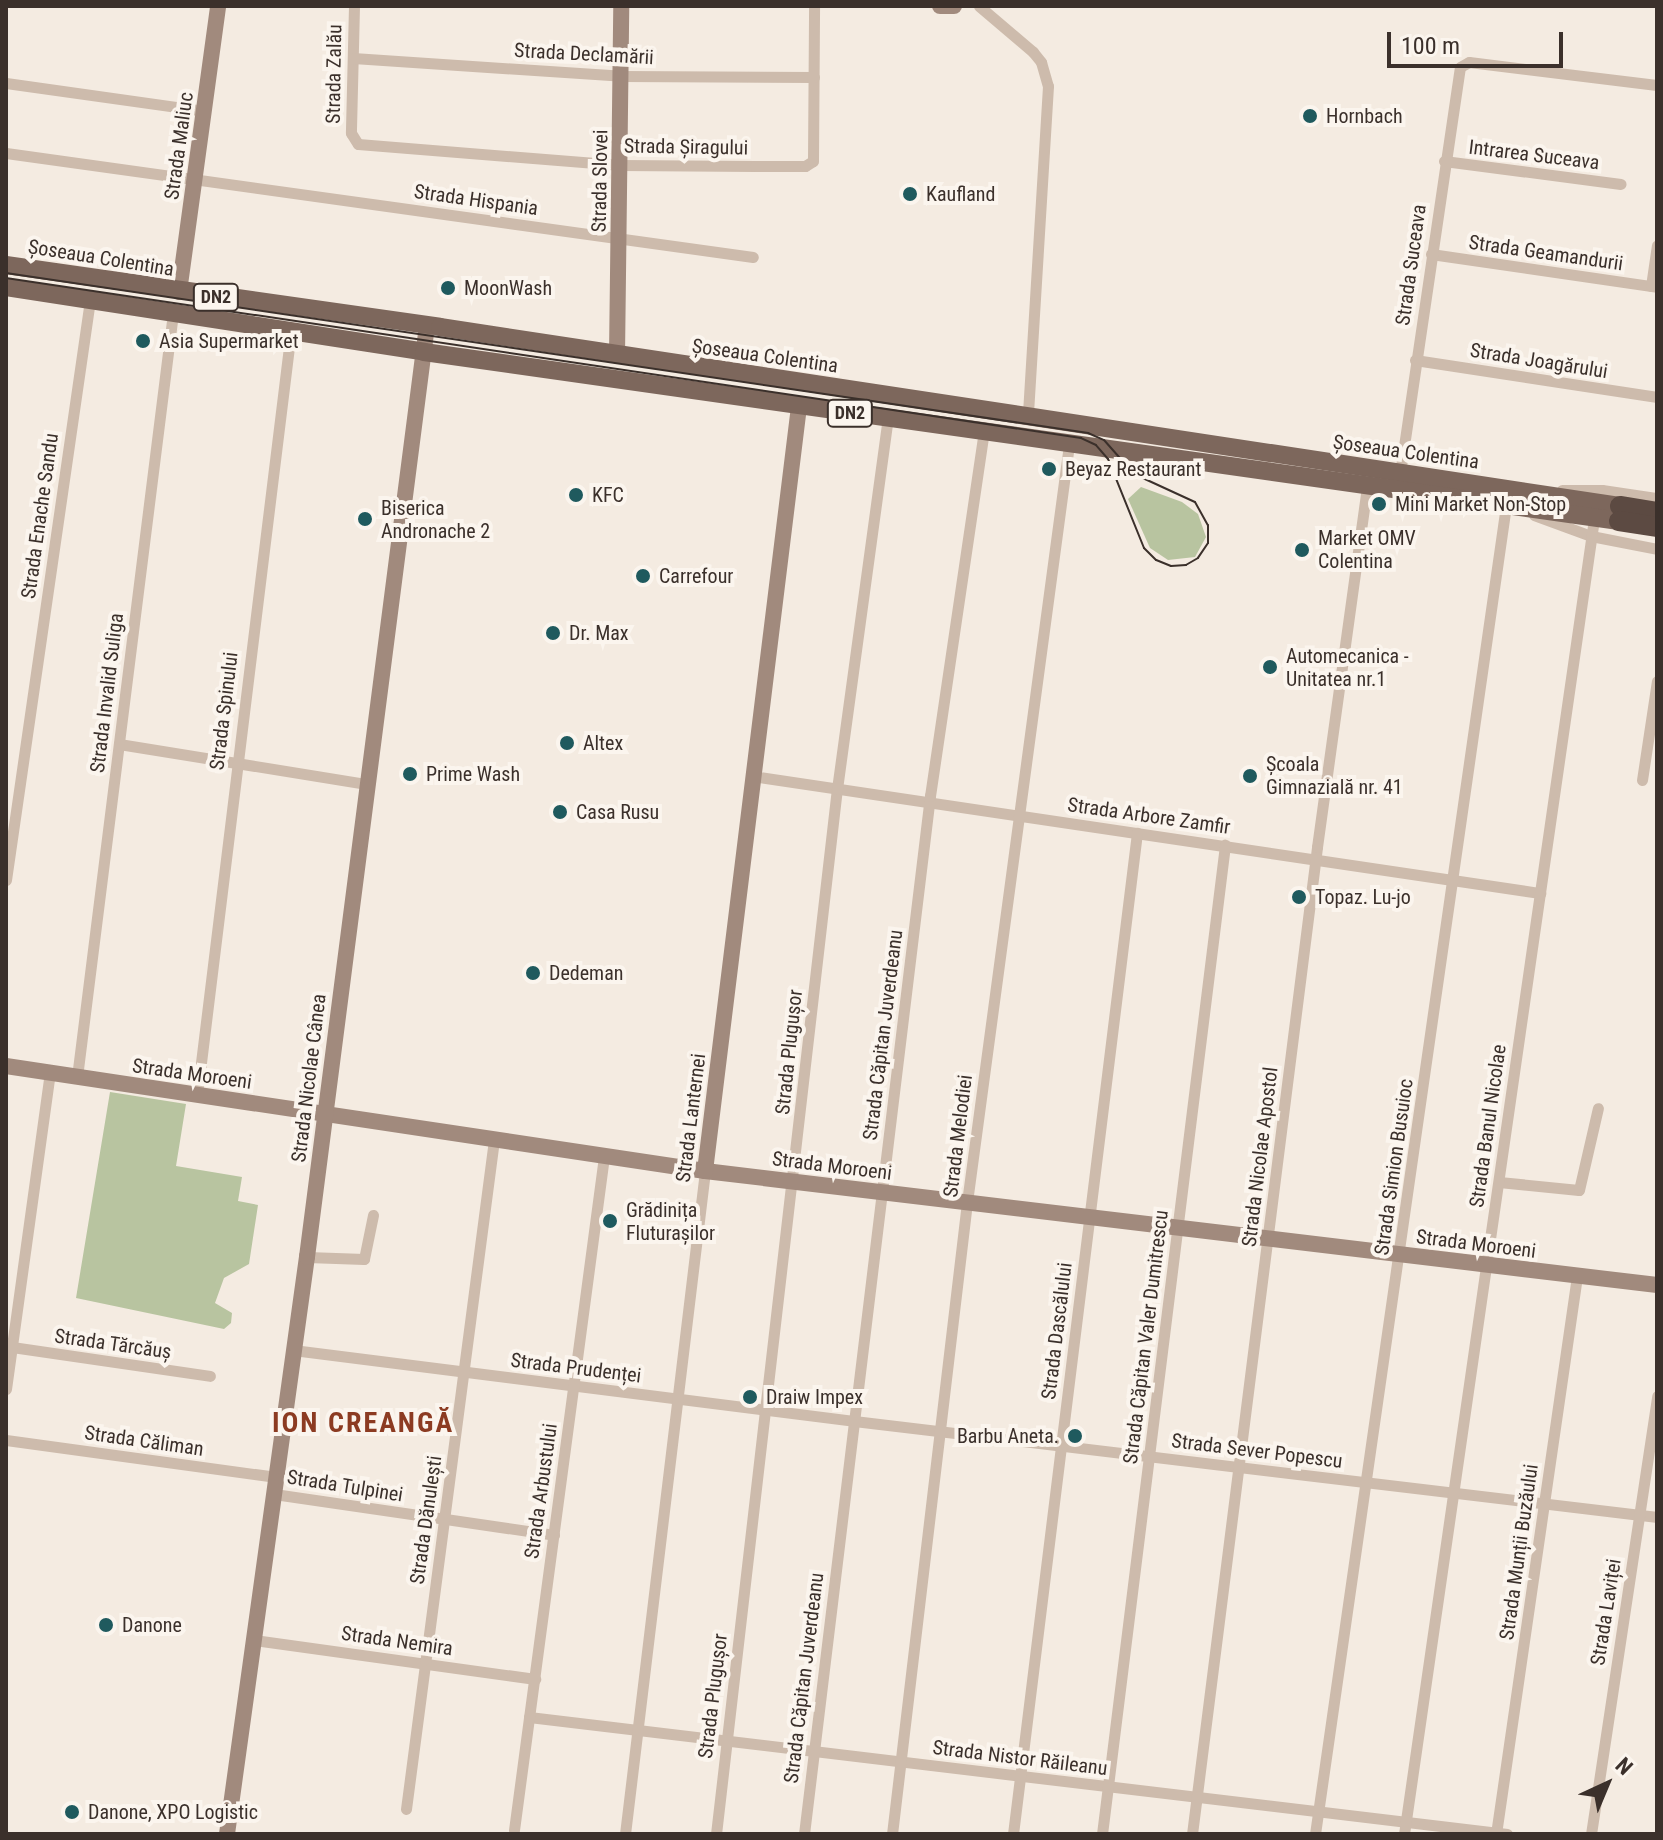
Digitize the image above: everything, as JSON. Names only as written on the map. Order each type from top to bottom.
[{"type":"highway","name":"DN2","points":[[1619,514],[1657,512]]},
{"type":"highway","name":"DN2","points":[[1619,514],[1657,527]]},
{"type":"main road","name":"Șoseaua Colentina","points":[[6,265],[1400,473],[1512,498],[1593,527],[1619,514]]},
{"type":"main road","name":"Șoseaua Colentina","points":[[6,287],[424,352],[1069,445],[1367,485],[1512,498],[1619,514]]},
{"type":"street","name":"Strada Maliuc","points":[[179,292],[218,6]]},
{"type":"street","name":"Strada Zalău","points":[[354,6],[351,133],[355,142]]},
{"type":"street","name":"Strada Slovei","points":[[617,356],[621,6]]},
{"type":"street","name":"Strada Șiragului","points":[[355,142],[620,165],[809,165],[814,157],[814,6]]},
{"type":"street","points":[[940,6],[954,6]]},
{"type":"street","points":[[979,6],[1033,52],[1048,86],[1028,417]]},
{"type":"street","name":"Strada Declamării","points":[[353,58],[621,76],[814,77]]},
{"type":"street","name":"Strada Suceava","points":[[1400,473],[1444,161],[1462,64],[1469,62],[1657,85]]},
{"type":"street","points":[[6,83],[204,111]]},
{"type":"street","name":"Strada Hispania","points":[[6,153],[753,257]]},
{"type":"street","name":"Intrarea Suceava","points":[[1444,161],[1621,184]]},
{"type":"street","points":[[1654,287],[1657,245]]},
{"type":"street","name":"Strada Geamandurii","points":[[1431,254],[1654,287]]},
{"type":"street","name":"Strada Enache Sandu","points":[[6,880],[90,300]]},
{"type":"street","name":"Strada Invalid Suliga","points":[[77,1077],[173,313]]},
{"type":"street","name":"Strada Nicolae Cânea","points":[[227,1834],[307,1257],[427,326]]},
{"type":"street","name":"Strada Spinului","points":[[197,1095],[291,331]]},
{"type":"street","name":"Strada Joagărului","points":[[1415,360],[1657,397]]},
{"type":"street","name":"Strada Lanternei","points":[[625,1834],[799,406]]},
{"type":"street","name":"Strada Plugușor","points":[[716,1834],[837,789],[888,418]]},
{"type":"street","name":"Strada Căpitan Juverdeanu","points":[[804,1834],[929,802],[984,432]]},
{"type":"street","name":"Strada Melodiei","points":[[892,1834],[967,1202],[1069,445]]},
{"type":"street","name":"Strada Nicolae Apostol","points":[[1192,1834],[1316,858],[1367,485]]},
{"type":"street","name":"Șoseaua Colentina","points":[[1512,498],[1602,490],[1657,498]]},
{"type":"street","name":"Strada Simion Busuioc","points":[[1315,1834],[1453,879],[1512,498]]},
{"type":"street","name":"Șoseaua Colentina","points":[[1593,527],[1657,549]]},
{"type":"street","name":"Strada Banul Nicolae","points":[[1404,1834],[1593,527]]},
{"type":"street","points":[[1642,780],[1657,681]]},
{"type":"street","points":[[119,744],[367,784]]},
{"type":"street","name":"Strada Arbore Zamfir","points":[[752,776],[1540,893]]},
{"type":"street","name":"Strada Dascălului","points":[[1013,1834],[1137,833]]},
{"type":"street","name":"Strada Căpitan Valer Dumitrescu","points":[[1102,1834],[1225,845]]},
{"type":"street","name":"Strada Moroeni","points":[[6,1066],[705,1171],[1267,1241],[1657,1285]]},
{"type":"street","points":[[6,1389],[50,1073]]},
{"type":"street","points":[[1499,1182],[1579,1190],[1584,1184],[1598,1108]]},
{"type":"street","name":"Strada Dănulești","points":[[406,1809],[494,1140]]},
{"type":"street","name":"Strada Arbustului","points":[[514,1830],[604,1156]]},
{"type":"street","points":[[307,1257],[364,1259],[373,1215]]},
{"type":"street","name":"Strada Munții Buzăului","points":[[1500,1834],[1577,1276]]},
{"type":"street","name":"Strada Tărcăuș","points":[[12,1347],[210,1376]]},
{"type":"street","name":"Strada Prudenței","points":[[293,1350],[854,1421]]},
{"type":"street","name":"Strada Laviței","points":[[1591,1834],[1657,1396]]},
{"type":"street","name":"Strada Sever Popescu","points":[[854,1421],[1657,1517]]},
{"type":"street","name":"Strada Căliman","points":[[6,1440],[275,1485]]},
{"type":"street","name":"Strada Tulpinei","points":[[275,1485],[444,1519],[554,1535]]},
{"type":"street","name":"Strada Nemira","points":[[254,1640],[535,1679]]},
{"type":"street","name":"Strada Nistor Răileanu","points":[[529,1717],[1406,1820],[1500,1834]]},
{"type":"green space","points":[[1141,487],[1182,502],[1198,514],[1206,537],[1195,557],[1168,560],[1150,548],[1128,499]]},
{"type":"green space","points":[[110,1092],[186,1104],[176,1166],[242,1177],[238,1201],[258,1205],[249,1264],[224,1278],[215,1303],[232,1313],[231,1323],[224,1329],[76,1298]]},
{"type":"tram line","points":[[6,273],[1088,433],[1104,440],[1134,474],[1195,502],[1208,525],[1208,543],[1198,558],[1186,565],[1171,566],[1156,560],[1144,548],[1108,459],[1096,445],[1081,438],[6,278]]},
{"type":"place","name":"Hornbach","points":[[1310,116]]},
{"type":"place","name":"Kaufland","points":[[910,194]]},
{"type":"place","name":"MoonWash","points":[[448,288]]},
{"type":"place","name":"Asia Supermarket","points":[[143,341]]},
{"type":"place","name":"Beyaz Restaurant","points":[[1049,469]]},
{"type":"place","name":"KFC","points":[[576,495]]},
{"type":"place","name":"Mini Market Non-Stop","points":[[1379,504]]},
{"type":"place","name":"Biserica Andronache 2","points":[[365,519]]},
{"type":"place","name":"Market OMV Colentina","points":[[1302,550]]},
{"type":"place","name":"Carrefour","points":[[643,576]]},
{"type":"place","name":"Dr. Max","points":[[553,633]]},
{"type":"place","name":"Automecanica - Unitatea nr.1","points":[[1270,667]]},
{"type":"place","name":"Altex","points":[[567,743]]},
{"type":"place","name":"Prime Wash","points":[[410,774]]},
{"type":"place","name":"Școala Gimnazială nr. 41","points":[[1250,776]]},
{"type":"place","name":"Casa Rusu","points":[[560,812]]},
{"type":"place","name":"Topaz. Lu-jo","points":[[1299,897]]},
{"type":"place","name":"Dedeman","points":[[533,973]]},
{"type":"place","name":"Grădinița Fluturașilor","points":[[610,1221]]},
{"type":"place","name":"Draiw Impex","points":[[750,1397]]},
{"type":"place","name":"Barbu Aneta.","points":[[1075,1436]]},
{"type":"place","name":"Danone","points":[[106,1625]]},
{"type":"place","name":"Danone, XPO Logistic","points":[[72,1812]]},
{"type":"district","name":"ION CREANGĂ","points":[[363,1423]]}]
